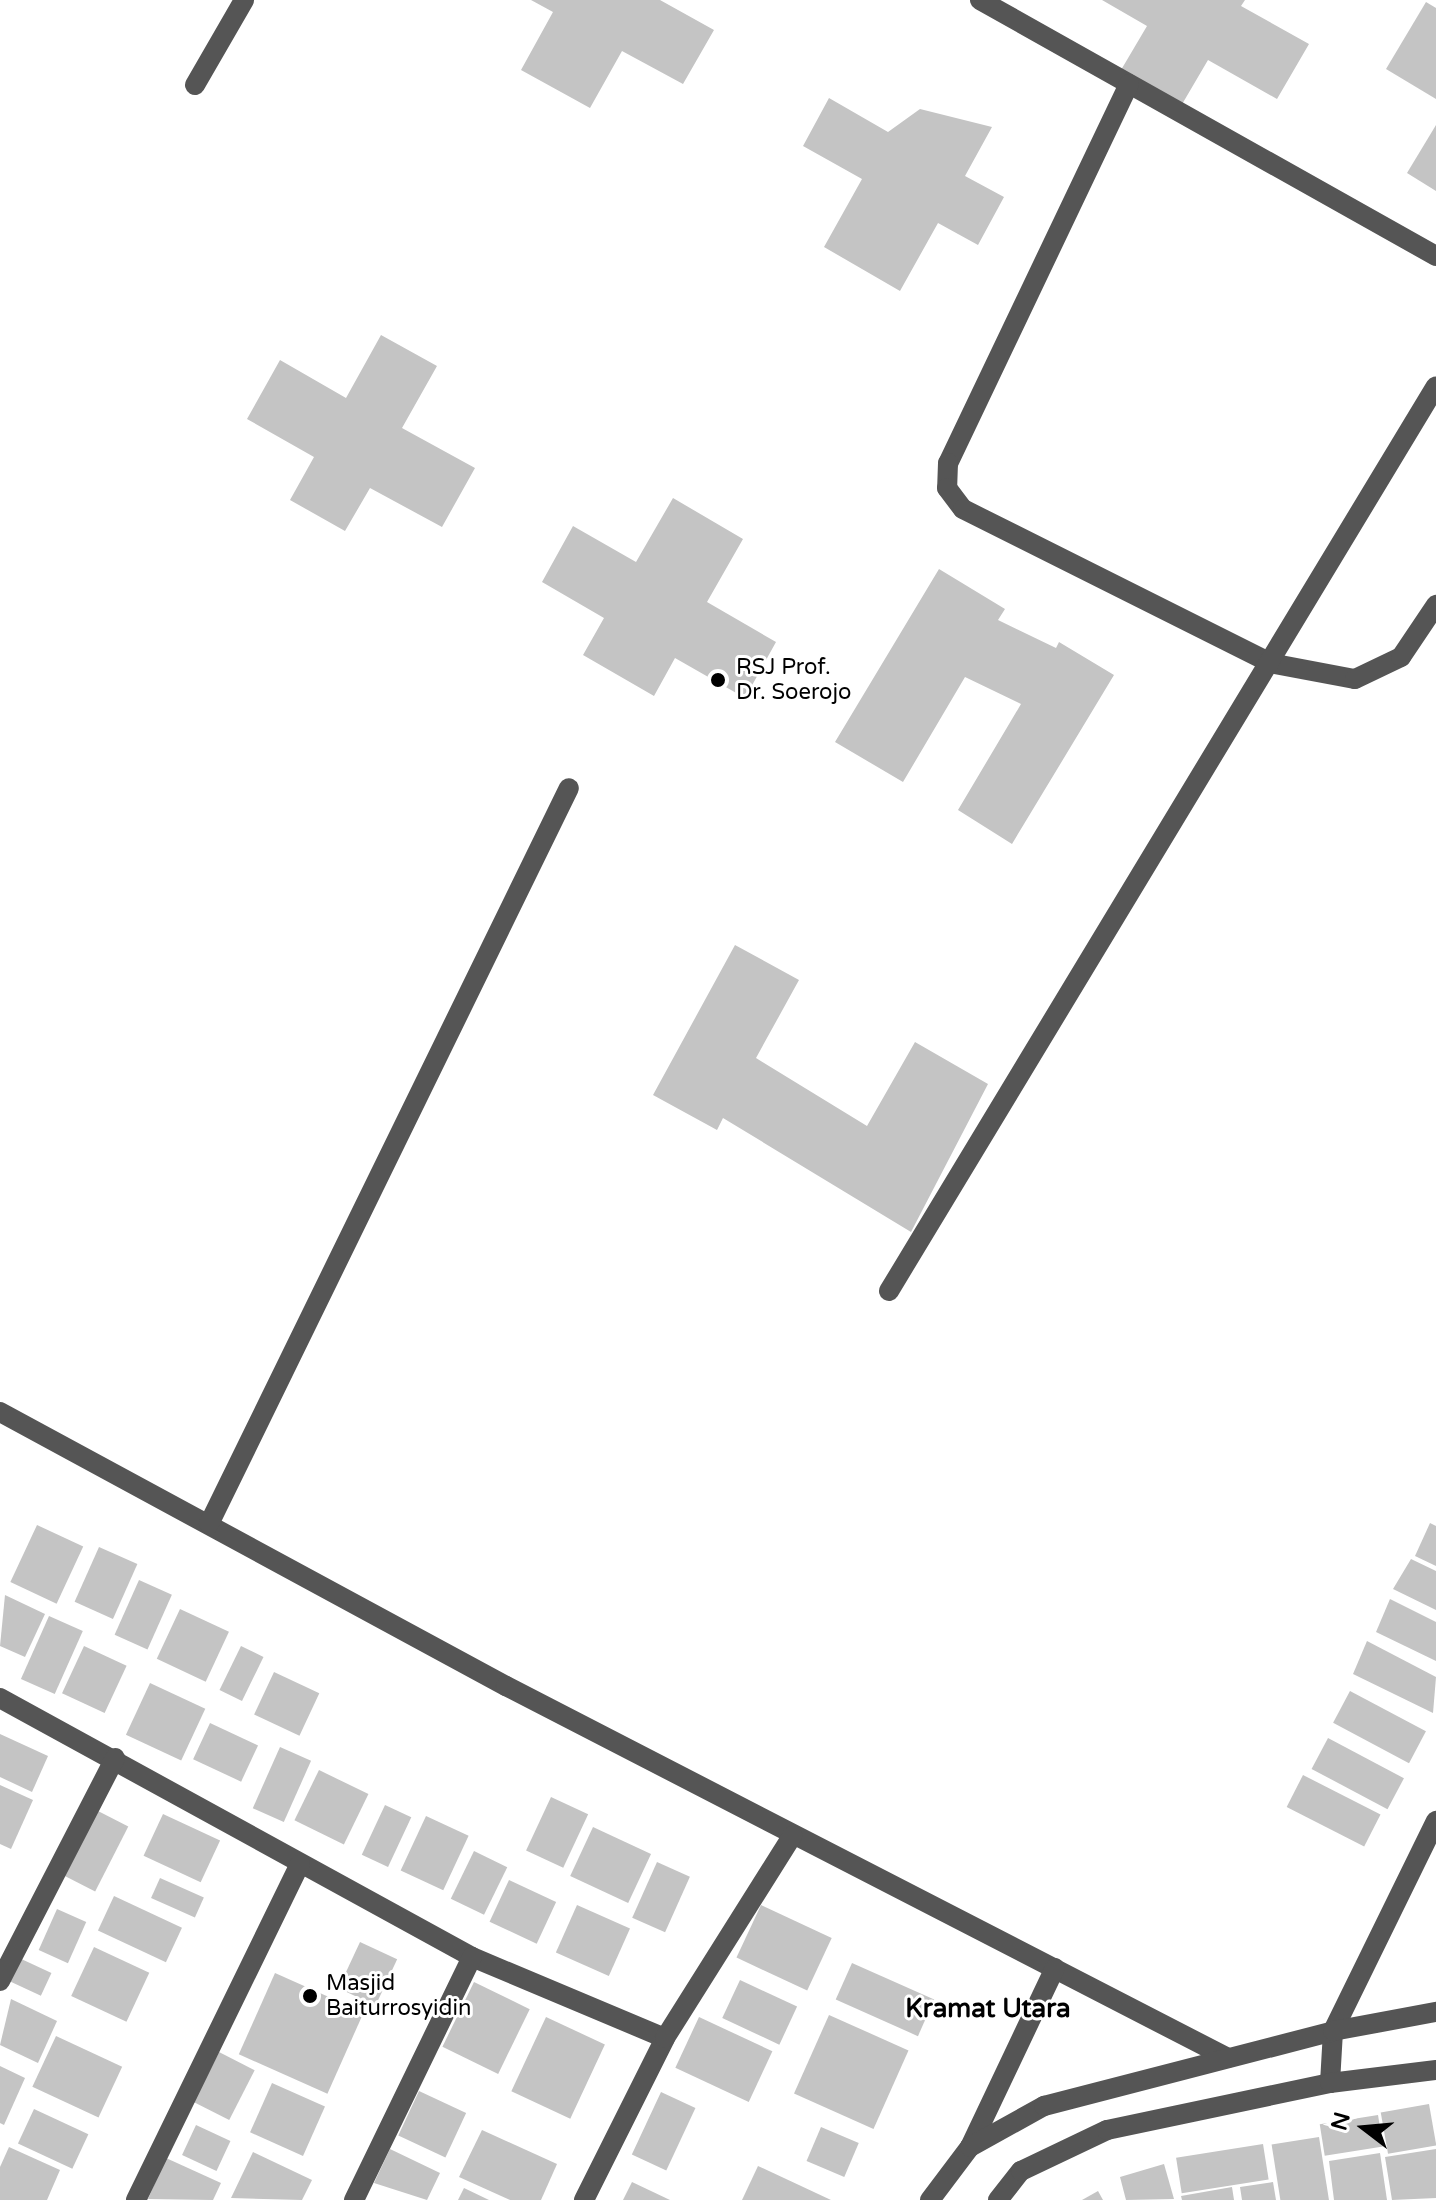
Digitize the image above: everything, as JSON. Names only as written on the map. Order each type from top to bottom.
[{"type":"street","points":[[195,85],[244,0]]},
{"type":"street","points":[[980,0],[1436,256]]},
{"type":"street","points":[[1129,84],[948,463],[947,488],[963,509],[1270,663],[1355,679],[1401,657],[1436,605]]},
{"type":"street","points":[[889,1291],[1436,386]]},
{"type":"street","points":[[209,1524],[569,788]]},
{"type":"street","points":[[0,1412],[792,1836],[1228,2058]]},
{"type":"street","points":[[0,1698],[115,1758],[300,1864],[472,1957],[665,2038]]},
{"type":"street","points":[[0,1981],[115,1758]]},
{"type":"street","points":[[1330,2083],[1333,2031],[1436,1821]]},
{"type":"street","points":[[584,2200],[665,2038],[792,1836]]},
{"type":"street","points":[[136,2200],[300,1864]]},
{"type":"street","points":[[354,2200],[472,1957]]},
{"type":"street","points":[[930,2200],[970,2147],[1055,1968]]},
{"type":"street","points":[[970,2147],[1044,2106],[1333,2031],[1436,2012]]},
{"type":"street","points":[[998,2200],[1021,2171],[1107,2130],[1330,2083],[1436,2070]]},
{"type":"building","points":[[531,0],[660,0],[714,30],[683,84],[622,51],[590,108],[521,70],[553,12]]},
{"type":"building","points":[[1102,0],[1245,0],[1241,6],[1309,44],[1277,99],[1208,60],[1181,106],[1121,70],[1147,26]]},
{"type":"building","points":[[1426,2],[1436,8],[1436,99],[1386,69]]},
{"type":"building","points":[[829,98],[888,132],[920,109],[992,127],[965,176],[1004,197],[978,245],[938,223],[900,291],[824,247],[862,179],[803,146]]},
{"type":"building","points":[[1436,125],[1436,191],[1407,173]]},
{"type":"building","points":[[381,335],[437,366],[402,428],[475,468],[442,527],[370,488],[345,531],[290,500],[314,457],[247,419],[280,360],[346,398]]},
{"type":"building","points":[[673,498],[743,539],[707,602],[776,642],[745,698],[675,658],[654,696],[583,655],[604,618],[542,582],[573,526],[636,562]]},
{"type":"building","points":[[939,569],[1005,609],[998,620],[1056,648],[1059,642],[1114,675],[1012,844],[958,810],[1021,704],[965,677],[903,782],[835,742]]},
{"type":"building","points":[[735,945],[799,980],[756,1058],[867,1126],[915,1042],[988,1084],[911,1232],[723,1118],[717,1130],[653,1095]]},
{"type":"building","points":[[1430,1523],[1436,1526],[1436,1566],[1415,1556]]},
{"type":"building","points":[[37,1525],[83,1547],[57,1604],[10,1582]]},
{"type":"building","points":[[99,1547],[137,1564],[113,1619],[75,1602]]},
{"type":"building","points":[[1411,1559],[1436,1571],[1436,1610],[1393,1589]]},
{"type":"building","points":[[139,1580],[172,1595],[147,1649],[115,1635]]},
{"type":"building","points":[[5,1595],[45,1614],[25,1657],[0,1646]]},
{"type":"building","points":[[1390,1599],[1436,1622],[1436,1661],[1376,1632]]},
{"type":"building","points":[[180,1609],[229,1632],[206,1682],[157,1659]]},
{"type":"building","points":[[49,1616],[83,1631],[55,1694],[21,1679]]},
{"type":"building","points":[[1367,1641],[1436,1677],[1433,1713],[1353,1674]]},
{"type":"building","points":[[84,1646],[127,1666],[105,1713],[62,1693]]},
{"type":"building","points":[[241,1646],[263,1657],[242,1701],[220,1690]]},
{"type":"building","points":[[274,1672],[319,1693],[299,1736],[254,1715]]},
{"type":"building","points":[[150,1683],[205,1709],[181,1760],[126,1735]]},
{"type":"building","points":[[1350,1691],[1426,1731],[1409,1763],[1333,1723]]},
{"type":"building","points":[[210,1723],[258,1745],[241,1782],[193,1759]]},
{"type":"building","points":[[0,1734],[48,1756],[32,1792],[0,1777]]},
{"type":"building","points":[[1328,1738],[1404,1778],[1388,1809],[1312,1769]]},
{"type":"building","points":[[280,1747],[311,1761],[284,1822],[253,1808]]},
{"type":"building","points":[[319,1770],[368,1794],[344,1844],[294,1820]]},
{"type":"building","points":[[1303,1775],[1381,1814],[1364,1847],[1287,1807]]},
{"type":"building","points":[[0,1785],[33,1800],[11,1849],[0,1844]]},
{"type":"building","points":[[551,1797],[588,1814],[563,1868],[526,1850]]},
{"type":"building","points":[[385,1805],[411,1817],[388,1867],[362,1855]]},
{"type":"building","points":[[98,1811],[128,1826],[95,1891],[65,1876]]},
{"type":"building","points":[[163,1814],[220,1841],[201,1882],[144,1856]]},
{"type":"building","points":[[426,1816],[469,1836],[443,1890],[401,1870]]},
{"type":"building","points":[[593,1827],[651,1854],[628,1903],[570,1876]]},
{"type":"building","points":[[474,1851],[507,1867],[484,1915],[451,1899]]},
{"type":"building","points":[[657,1862],[690,1877],[665,1932],[632,1918]]},
{"type":"building","points":[[160,1878],[204,1898],[195,1918],[151,1898]]},
{"type":"building","points":[[509,1880],[556,1902],[537,1944],[490,1922]]},
{"type":"building","points":[[114,1896],[182,1928],[166,1962],[98,1930]]},
{"type":"building","points":[[577,1905],[630,1929],[609,1976],[556,1953]]},
{"type":"building","points":[[761,1905],[832,1938],[807,1991],[736,1958]]},
{"type":"building","points":[[57,1909],[86,1922],[68,1963],[39,1950]]},
{"type":"building","points":[[360,1942],[397,1959],[376,2006],[338,1988]]},
{"type":"building","points":[[94,1947],[149,1973],[126,2022],[71,1996]]},
{"type":"building","points":[[17,1957],[51,1973],[41,1996],[6,1980]]},
{"type":"building","points":[[852,1963],[934,2000],[918,2036],[836,2000]]},
{"type":"building","points":[[275,1973],[364,2012],[327,2094],[239,2054]]},
{"type":"building","points":[[740,1980],[797,2007],[779,2045],[722,2018]]},
{"type":"building","points":[[474,1982],[530,2009],[498,2074],[442,2047]]},
{"type":"building","points":[[11,1999],[57,2021],[38,2063],[0,2045]]},
{"type":"building","points":[[829,2015],[908,2050],[873,2129],[794,2094]]},
{"type":"building","points":[[546,2017],[605,2044],[570,2119],[511,2091]]},
{"type":"building","points":[[699,2017],[772,2051],[749,2102],[675,2068]]},
{"type":"building","points":[[56,2036],[122,2067],[98,2118],[32,2087]]},
{"type":"building","points":[[219,2052],[255,2070],[229,2120],[194,2102]]},
{"type":"building","points":[[0,2066],[25,2078],[4,2125],[0,2123]]},
{"type":"building","points":[[272,2083],[325,2107],[303,2156],[250,2132]]},
{"type":"building","points":[[419,2091],[466,2113],[445,2157],[398,2135]]},
{"type":"building","points":[[661,2092],[695,2108],[666,2171],[632,2155]]},
{"type":"building","points":[[1429,2104],[1436,2145],[1388,2154],[1381,2113]]},
{"type":"building","points":[[34,2109],[88,2134],[72,2169],[18,2143]]},
{"type":"building","points":[[1378,2115],[1383,2147],[1325,2156],[1320,2124]]},
{"type":"building","points":[[196,2125],[230,2141],[216,2171],[182,2155]]},
{"type":"building","points":[[821,2127],[859,2143],[844,2177],[807,2161]]},
{"type":"building","points":[[482,2130],[557,2164],[541,2200],[510,2200],[459,2177]]},
{"type":"building","points":[[1319,2137],[1329,2200],[1280,2200],[1272,2145]]},
{"type":"building","points":[[1263,2144],[1269,2180],[1182,2193],[1176,2158]]},
{"type":"building","points":[[9,2147],[60,2170],[47,2200],[0,2200],[0,2167]]},
{"type":"building","points":[[390,2149],[440,2173],[427,2200],[374,2183]]},
{"type":"building","points":[[1436,2149],[1436,2198],[1392,2200],[1385,2157]]},
{"type":"building","points":[[253,2152],[312,2180],[302,2200],[231,2198]]},
{"type":"building","points":[[1380,2153],[1387,2200],[1334,2200],[1329,2161]]},
{"type":"building","points":[[166,2158],[221,2183],[213,2200],[148,2199]]},
{"type":"building","points":[[1164,2164],[1174,2199],[1126,2200],[1120,2177]]},
{"type":"building","points":[[758,2166],[831,2200],[742,2200]]},
{"type":"building","points":[[632,2182],[670,2200],[623,2200]]},
{"type":"building","points":[[1273,2182],[1276,2200],[1242,2200],[1240,2187]]},
{"type":"building","points":[[1232,2187],[1234,2200],[1182,2200],[1181,2196]]},
{"type":"building","points":[[464,2188],[489,2200],[458,2200]]},
{"type":"building","points":[[1098,2191],[1103,2200],[1082,2200]]},
{"type":"place","name":"RSJ Prof. Dr. Soerojo","points":[[718,680]]},
{"type":"place","name":"Masjid Baiturrosyidin","points":[[310,1996]]},
{"type":"district","name":"Kramat Utara","points":[[988,2009]]}]
